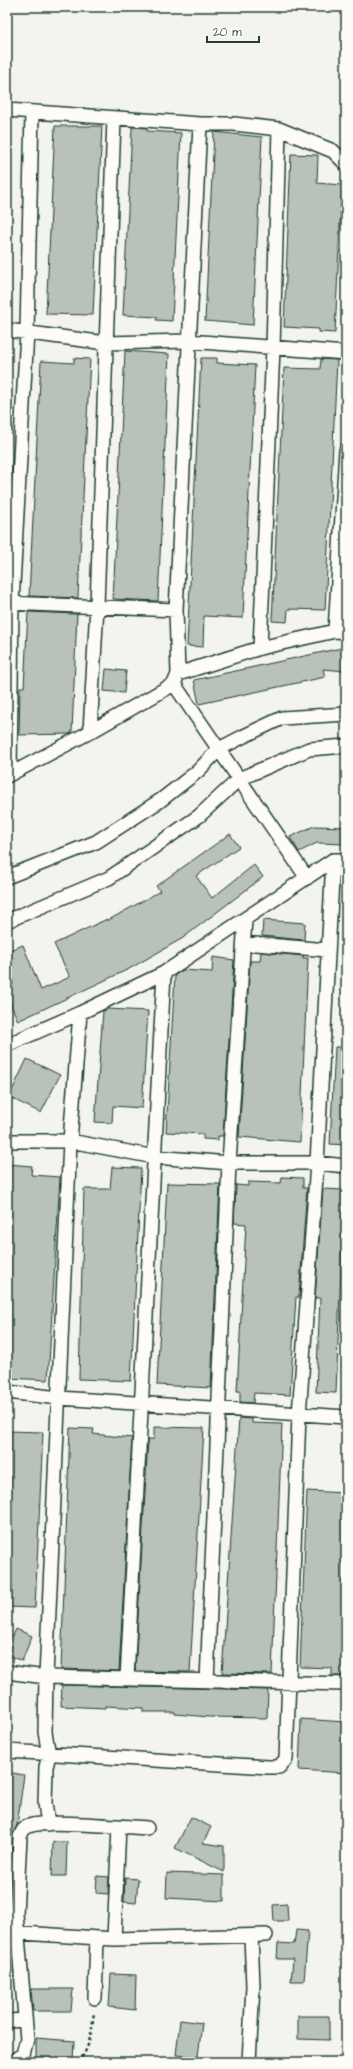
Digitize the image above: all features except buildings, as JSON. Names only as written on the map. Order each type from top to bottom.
[{"type":"street","points":[[7,110],[114,119],[200,124],[234,124],[279,129],[333,150],[346,164]]},
{"type":"street","points":[[32,112],[27,332],[10,603],[9,775],[90,732],[176,679],[260,648],[340,632],[346,450]]},
{"type":"street","points":[[90,732],[97,606],[114,119]]},
{"type":"street","points":[[200,124],[188,341],[176,610],[176,679],[219,749],[307,878]]},
{"type":"street","points":[[260,648],[273,348],[279,129]]},
{"type":"street","points":[[7,330],[106,343],[188,341],[346,353]]},
{"type":"street","points":[[10,603],[176,610]]},
{"type":"street","points":[[7,877],[96,842],[161,800],[198,771],[219,749],[282,718],[346,714]]},
{"type":"street","points":[[7,921],[109,878],[199,816],[239,779],[308,748],[346,746]]},
{"type":"street","points":[[7,1045],[80,1013],[164,973],[307,878],[340,860]]},
{"type":"street","points":[[7,1751],[279,1767],[286,1759],[299,1415],[317,1163],[328,950],[340,860]]},
{"type":"street","points":[[207,1681],[230,1163],[245,920]]},
{"type":"street","points":[[244,944],[328,950]]},
{"type":"street","points":[[127,1678],[164,973]]},
{"type":"street","points":[[48,1824],[45,1803],[46,1767],[49,1754],[45,1732],[46,1677],[60,1398],[70,1141],[80,1013]]},
{"type":"street","points":[[7,1141],[70,1141],[154,1157],[230,1163],[317,1163],[346,1166]]},
{"type":"street","points":[[7,1392],[60,1398],[346,1417]]},
{"type":"street","points":[[7,1672],[46,1677],[127,1678],[289,1684],[346,1684]]},
{"type":"street","points":[[7,2062],[13,2061],[23,2054],[27,2039],[12,1932],[20,1837],[24,1829],[31,1825],[48,1824],[147,1828]]},
{"type":"street","points":[[114,1938],[118,1826]]},
{"type":"street","points":[[12,1932],[97,1938],[266,1935]]},
{"type":"street","points":[[249,2062],[253,1986],[251,1936]]},
{"type":"street","points":[[95,1998],[97,1938]]},
{"type":"street","points":[[7,2021],[25,2020]]},
{"type":"path","points":[[78,2062],[84,2056],[92,2030],[95,1998]]}]
